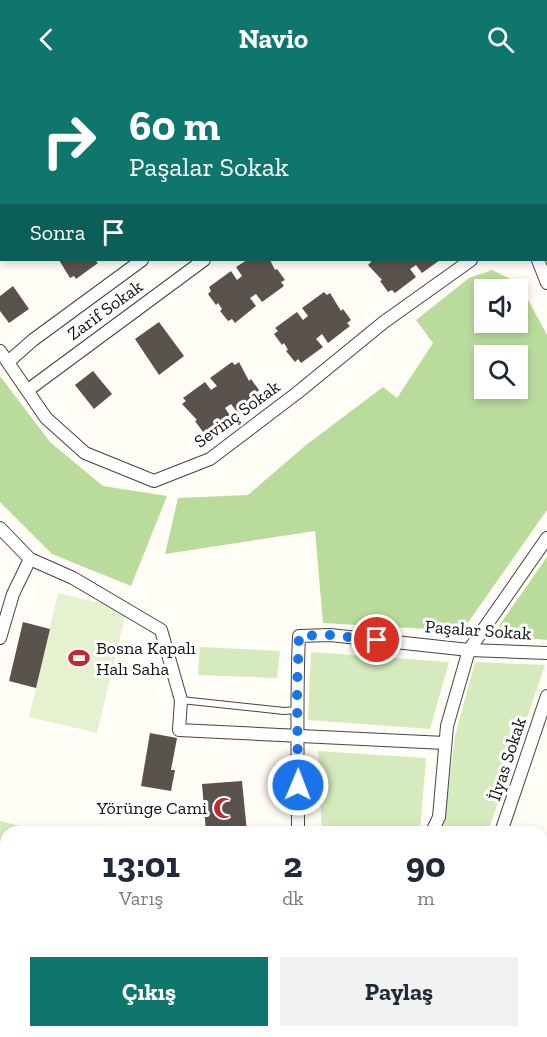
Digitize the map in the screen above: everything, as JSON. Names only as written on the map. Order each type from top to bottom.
[{"type":"street","name":"Zarif Sokak","points":[[8,362],[33,340],[141,261]]},
{"type":"street","name":"Zarif Sokak","points":[[27,390],[203,261]]},
{"type":"street","name":"Sevinç Sokak","points":[[0,351],[46,418],[85,453],[154,481],[210,459],[297,393],[384,322],[470,261]]},
{"type":"street","points":[[538,261],[547,283]]},
{"type":"street","points":[[0,528],[30,559],[73,578],[161,630],[181,700],[179,730],[444,743]]},
{"type":"street","points":[[435,826],[439,817],[447,726],[469,650],[547,538]]},
{"type":"street","points":[[0,638],[13,594],[30,559]]},
{"type":"street","name":"Paşalar Sokak","points":[[298,710],[299,636],[330,635],[469,650],[547,653]]},
{"type":"street","name":"İlyas Sokak","points":[[503,826],[547,696]]},
{"type":"street","points":[[298,710],[298,826]]},
{"type":"lane","points":[[181,700],[284,711],[298,710]]},
{"type":"green space","points":[[492,270],[511,279],[474,279],[474,333],[528,333],[528,300],[547,335],[547,510],[462,631],[323,623],[315,531],[165,554],[178,498],[248,495],[306,445],[383,387],[397,398],[433,343],[416,320],[469,278]]},
{"type":"green space","points":[[0,376],[50,442],[103,486],[167,496],[131,586],[52,554],[0,502]]},
{"type":"green space","points":[[547,557],[547,640],[500,635],[497,629]]},
{"type":"green space","name":"Bosna Kapalı Halı Saha","points":[[58,593],[127,609],[97,733],[29,717]]},
{"type":"green space","points":[[200,647],[280,651],[277,678],[198,675]]},
{"type":"green space","points":[[311,652],[449,662],[430,729],[308,720]]},
{"type":"green space","points":[[475,662],[545,665],[490,826],[444,826],[455,736]]},
{"type":"green space","points":[[318,751],[426,758],[420,826],[322,826]]},
{"type":"green space","points":[[0,821],[20,826],[0,826]]},
{"type":"building","points":[[60,261],[96,261],[98,263],[76,279],[74,276],[70,278]]},
{"type":"building","points":[[245,261],[270,261],[275,270],[277,269],[285,280],[281,282],[284,286],[262,302],[256,294],[250,298],[256,306],[235,323],[232,319],[228,321],[220,311],[222,309],[218,303],[216,305],[208,294],[211,291],[209,287],[231,271],[237,280],[242,276],[236,267]]},
{"type":"building","points":[[439,261],[422,273],[416,265],[410,269],[416,277],[395,293],[392,290],[388,292],[380,281],[382,280],[368,265],[371,262]]},
{"type":"building","points":[[13,286],[29,309],[9,323],[0,311],[0,296]]},
{"type":"building","points":[[324,292],[327,295],[330,293],[341,311],[343,309],[351,320],[347,323],[350,326],[328,343],[322,334],[316,339],[323,347],[301,363],[298,359],[295,362],[286,351],[288,350],[284,343],[282,345],[274,334],[278,331],[275,328],[297,312],[303,320],[308,316],[302,308]]},
{"type":"building","points":[[159,322],[184,356],[159,375],[135,339]]},
{"type":"building","points":[[232,362],[235,365],[239,362],[249,381],[251,379],[259,390],[256,393],[258,396],[237,412],[231,404],[225,408],[231,417],[209,433],[206,429],[203,432],[195,421],[197,420],[182,404],[186,401],[183,398],[205,382],[211,390],[217,386],[210,378]]},
{"type":"building","points":[[93,371],[112,394],[94,409],[75,385]]},
{"type":"building","points":[[23,622],[50,629],[36,688],[9,681]]},
{"type":"building","points":[[150,733],[177,738],[171,770],[175,770],[171,791],[141,786]]},
{"type":"building","name":"Yörünge Cami","points":[[242,781],[246,826],[206,826],[202,784]]},
{"type":"place","name":"Bosna Kapalı Halı Saha","points":[[79,658]]},
{"type":"place","name":"Yörünge Cami","points":[[224,808]]},
{"type":"route","points":[[298,785],[299,636],[330,635],[377,640]]}]
